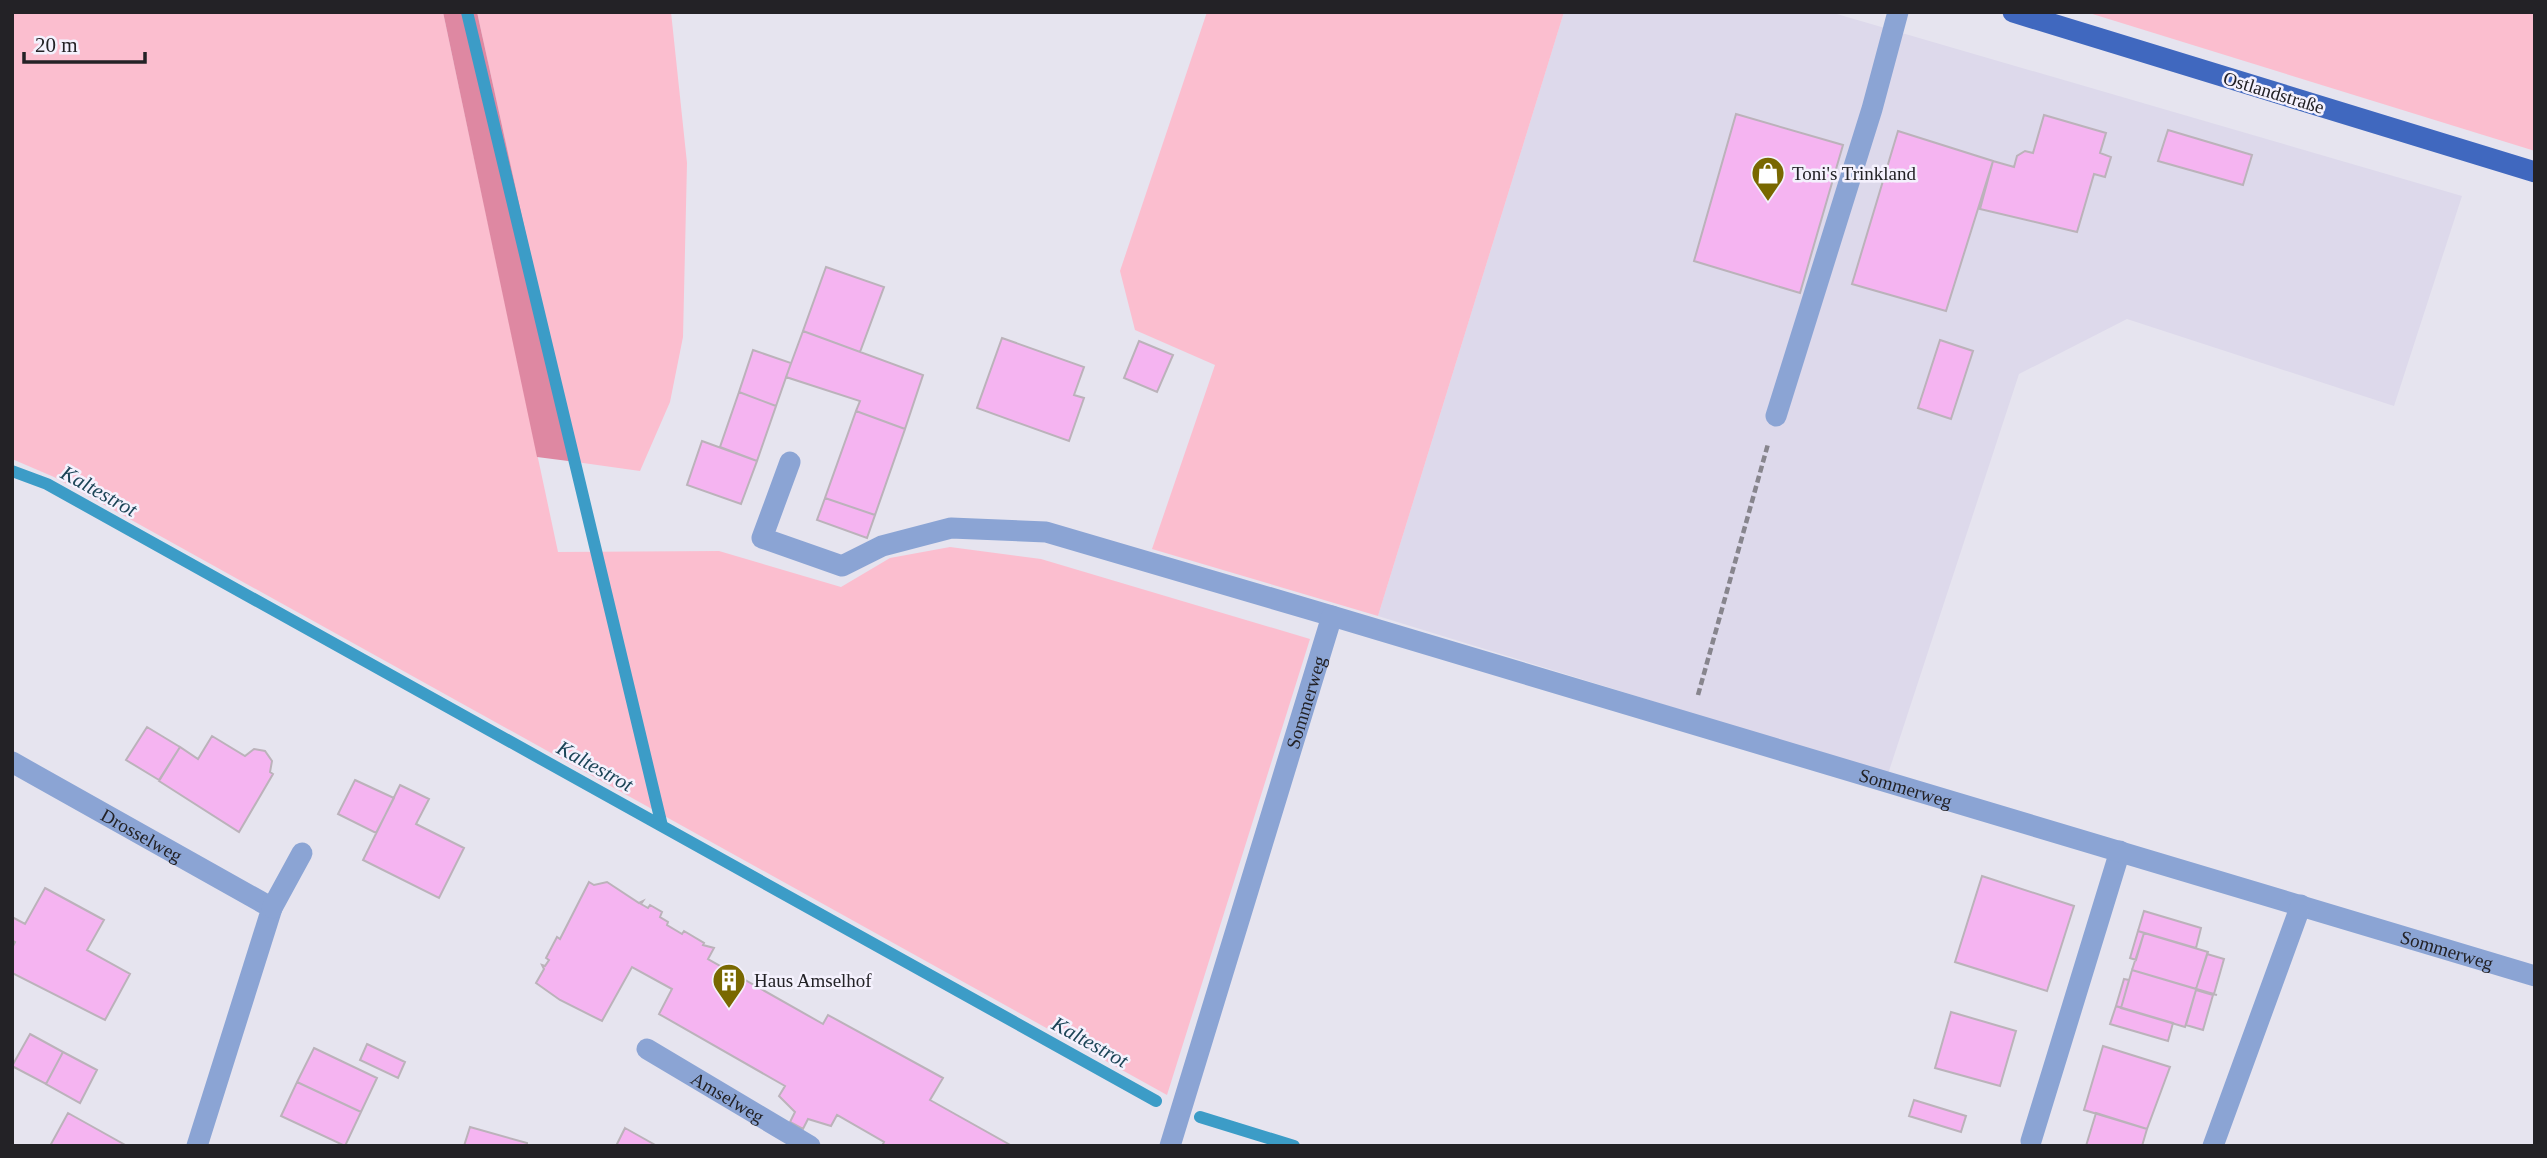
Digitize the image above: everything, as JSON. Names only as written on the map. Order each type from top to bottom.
[{"type":"main road","name":"Ostlandstraße","points":[[2012,12],[2535,172]]},
{"type":"street","points":[[1776,416],[1872,109],[1898,12]]},
{"type":"street","points":[[790,462],[762,538],[842,566],[882,546],[951,528],[1046,532],[1332,617]]},
{"type":"street","name":"Sommerweg","points":[[1170,1146],[1332,617],[2535,976]]},
{"type":"street","name":"Drosselweg","points":[[12,762],[272,908]]},
{"type":"street","points":[[2031,1141],[2120,851]]},
{"type":"street","points":[[197,1146],[272,908],[302,853]]},
{"type":"street","points":[[2213,1146],[2301,905]]},
{"type":"street","name":"Amselweg","points":[[647,1049],[810,1146]]},
{"type":"path","points":[[1690,723],[1776,416]]},
{"type":"shaded area","points":[[12,12],[443,12],[558,552],[719,551],[841,587],[890,558],[950,547],[1041,559],[1310,639],[1167,1095],[54,477],[12,459]]},
{"type":"shaded area","points":[[443,12],[477,12],[576,462],[537,457]]},
{"type":"shaded area","points":[[477,12],[671,12],[687,163],[683,337],[670,402],[640,471],[576,462]]},
{"type":"shaded area","points":[[1207,12],[1564,12],[1378,616],[1152,549],[1215,365],[1135,330],[1120,271]]},
{"type":"shaded area","points":[[1564,12],[1830,12],[2462,196],[2394,406],[2127,319],[2019,374],[1888,774],[1378,616]]},
{"type":"shaded area","points":[[2086,12],[2535,12],[2535,151]]},
{"type":"building","name":"Toni's Trinkland","points":[[1736,114],[1843,145],[1800,293],[1694,261]]},
{"type":"building","points":[[2044,115],[2106,133],[2100,153],[2111,157],[2105,177],[2094,174],[2077,232],[1980,209],[1993,161],[2014,167],[2017,156],[2025,151],[2033,153]]},
{"type":"building","points":[[2168,130],[2252,155],[2243,185],[2158,161]]},
{"type":"building","points":[[1898,131],[1993,161],[1946,311],[1852,284]]},
{"type":"building","points":[[826,267],[884,287],[860,352],[803,331]]},
{"type":"building","points":[[803,331],[923,375],[905,429],[856,411],[860,401],[786,377]]},
{"type":"building","points":[[1002,338],[1084,367],[1074,395],[1084,398],[1069,441],[977,408]]},
{"type":"building","points":[[1940,340],[1973,351],[1951,419],[1918,408]]},
{"type":"building","points":[[1139,341],[1173,355],[1157,392],[1124,378]]},
{"type":"building","points":[[753,350],[791,363],[776,406],[739,392]]},
{"type":"building","points":[[739,392],[776,406],[757,461],[720,447]]},
{"type":"building","points":[[856,411],[905,429],[875,515],[825,498]]},
{"type":"building","points":[[702,441],[757,461],[741,504],[687,485]]},
{"type":"building","points":[[825,498],[875,515],[867,538],[817,520]]},
{"type":"building","points":[[147,727],[180,747],[159,780],[126,760]]},
{"type":"building","points":[[212,736],[245,756],[254,749],[265,751],[272,761],[270,772],[273,774],[239,832],[159,781],[180,747],[198,759]]},
{"type":"building","points":[[355,780],[394,798],[376,833],[338,814]]},
{"type":"building","points":[[400,785],[429,799],[416,824],[464,848],[439,898],[363,860]]},
{"type":"building","points":[[1982,876],[2074,906],[2047,991],[1955,962]]},
{"type":"building","name":"Haus Amselhof","points":[[589,882],[594,885],[607,882],[639,903],[643,901],[641,904],[648,908],[650,905],[662,912],[660,917],[668,922],[667,925],[682,934],[684,931],[704,943],[703,945],[714,948],[708,959],[823,1024],[828,1015],[943,1078],[930,1100],[1012,1146],[882,1146],[884,1142],[837,1115],[831,1126],[808,1119],[803,1129],[790,1122],[795,1112],[779,1096],[785,1086],[659,1014],[672,989],[632,967],[602,1021],[560,1000],[536,983],[544,969],[542,965],[545,966],[549,960],[546,958],[557,937],[560,939]]},
{"type":"building","points":[[45,888],[104,920],[87,950],[130,974],[105,1020],[12,973],[12,948],[15,942],[12,940],[12,917],[25,924]]},
{"type":"building","points":[[2144,911],[2201,928],[2196,948],[2138,931]]},
{"type":"building","points":[[2138,931],[2144,933],[2136,960],[2130,958]]},
{"type":"building","points":[[2144,933],[2208,952],[2196,989],[2132,970]]},
{"type":"building","points":[[2207,954],[2224,959],[2214,994],[2196,989]]},
{"type":"building","points":[[2132,970],[2217,995],[2196,990],[2185,1027],[2121,1008]]},
{"type":"building","points":[[2124,979],[2129,980],[2121,1008],[2116,1006]]},
{"type":"building","points":[[2196,990],[2213,995],[2203,1030],[2186,1025]]},
{"type":"building","points":[[2116,1006],[2173,1023],[2168,1041],[2110,1024]]},
{"type":"building","points":[[1951,1012],[2016,1031],[2000,1086],[1935,1068]]},
{"type":"building","points":[[30,1034],[63,1052],[46,1084],[12,1066]]},
{"type":"building","points":[[367,1044],[405,1062],[398,1078],[360,1060]]},
{"type":"building","points":[[2103,1046],[2170,1067],[2147,1129],[2084,1110]]},
{"type":"building","points":[[314,1048],[377,1078],[361,1112],[297,1082]]},
{"type":"building","points":[[63,1052],[97,1070],[80,1103],[46,1084]]},
{"type":"building","points":[[297,1082],[361,1112],[345,1146],[281,1116]]},
{"type":"building","points":[[1914,1100],[1966,1116],[1961,1132],[1909,1116]]},
{"type":"building","points":[[68,1113],[127,1146],[50,1146]]},
{"type":"building","points":[[2096,1113],[2147,1129],[2142,1146],[2086,1146]]},
{"type":"building","points":[[470,1127],[527,1143],[527,1146],[464,1146]]},
{"type":"building","points":[[625,1128],[657,1146],[616,1146]]},
{"type":"waterway","points":[[467,12],[662,826]]},
{"type":"waterway","name":"Kaltestrot","points":[[12,471],[47,484],[1156,1101]]},
{"type":"waterway","name":"Kaltestrot","points":[[1200,1117],[1294,1146]]},
{"type":"place","name":"Toni's Trinkland","points":[[1768,203]]},
{"type":"place","name":"Haus Amselhof","points":[[729,1010]]}]
